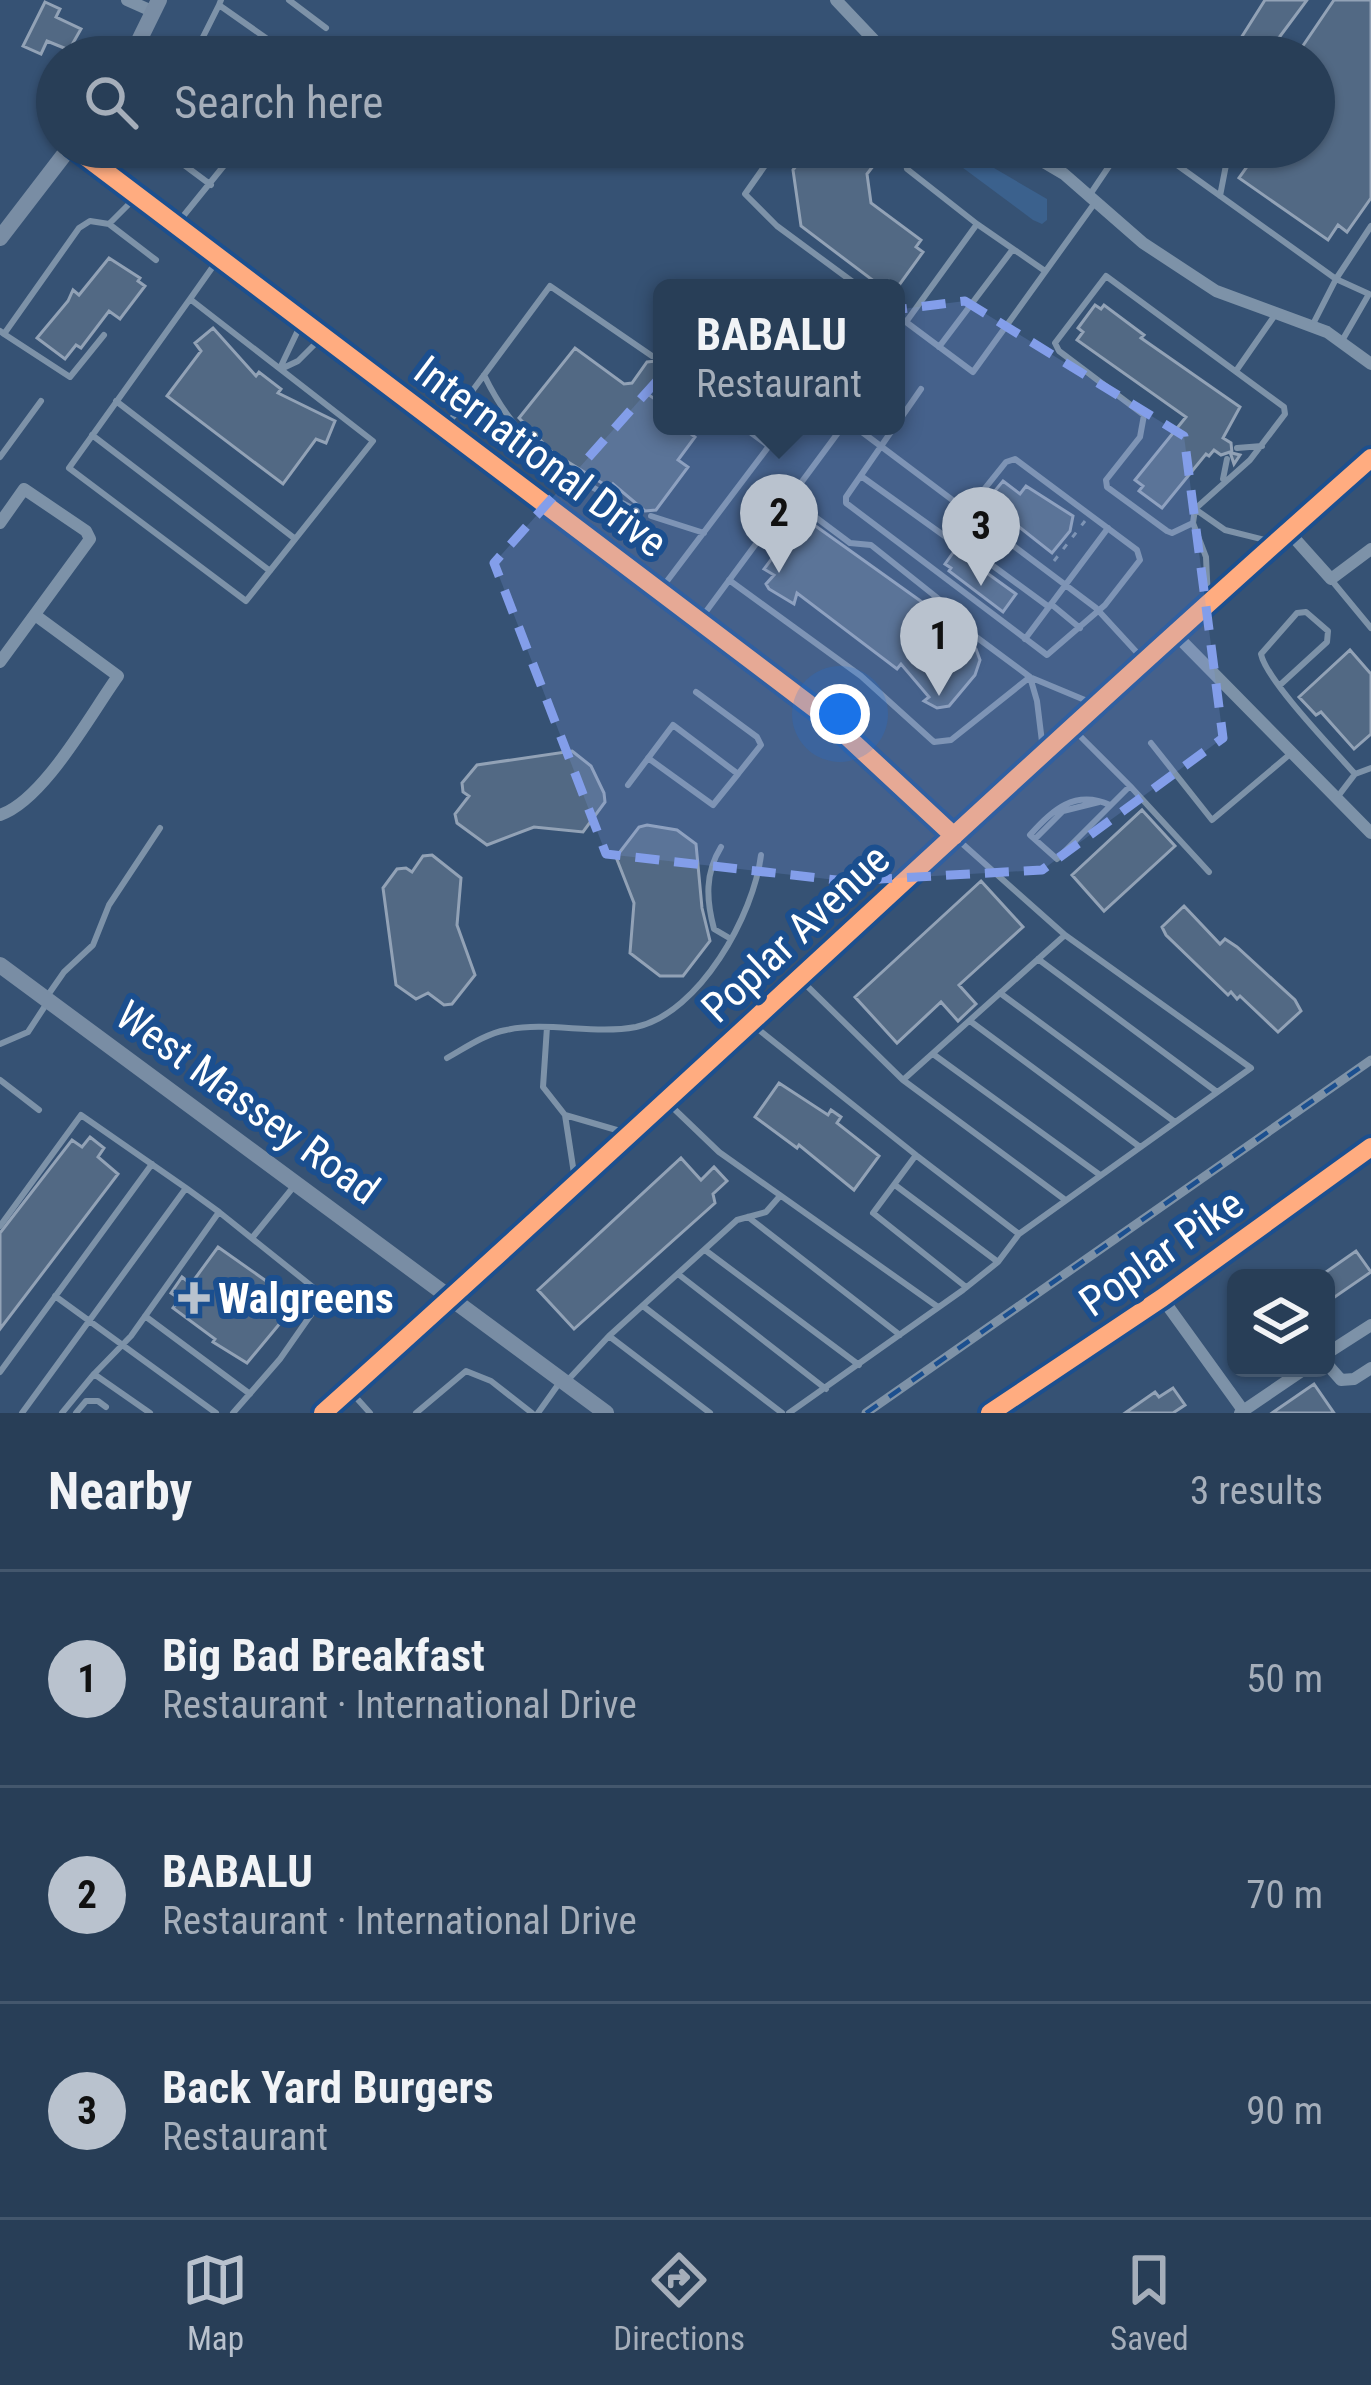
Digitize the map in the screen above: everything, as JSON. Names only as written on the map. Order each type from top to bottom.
[{"type":"main road","name":"Poplar Avenue","points":[[323,1413],[452,1300],[1173,632],[1371,458]]},
{"type":"street","points":[[127,0],[157,6],[142,36]]},
{"type":"street","points":[[836,0],[868,34]]},
{"type":"street","points":[[0,238],[55,168]]},
{"type":"street","name":"International Drive","points":[[100,168],[826,717],[954,836]]},
{"type":"street","points":[[1054,168],[1143,243],[1216,291],[1312,326],[1371,364]]},
{"type":"street","points":[[0,523],[24,489],[86,531],[90,539],[0,662]]},
{"type":"street","points":[[1282,537],[1331,578],[1371,549]]},
{"type":"street","points":[[0,815],[17,809],[49,772],[118,676],[35,615]]},
{"type":"street","points":[[1173,632],[1371,833]]},
{"type":"street","name":"West Massey Road","points":[[0,964],[606,1413]]},
{"type":"street","name":"Poplar Pike","points":[[990,1413],[1162,1298],[1371,1147]]},
{"type":"street","points":[[1162,1298],[1243,1412],[1293,1377]]},
{"type":"street","points":[[1335,1348],[1371,1325]]},
{"type":"street","points":[[1335,1373],[1342,1380],[1354,1379],[1371,1368]]},
{"type":"lane","points":[[289,0],[326,28]]},
{"type":"lane","points":[[203,36],[220,2],[265,36]]},
{"type":"lane","points":[[188,168],[211,185]]},
{"type":"lane","points":[[176,224],[224,168]]},
{"type":"lane","points":[[763,168],[745,194],[777,226],[849,279]]},
{"type":"lane","points":[[907,168],[1045,271]]},
{"type":"lane","points":[[977,224],[906,322],[973,372],[1110,168]]},
{"type":"lane","points":[[1181,168],[1336,279],[1370,292],[1342,343]]},
{"type":"lane","points":[[1220,196],[1225,168]]},
{"type":"lane","points":[[109,224],[137,196]]},
{"type":"lane","points":[[104,335],[70,377],[2,333],[90,221],[109,224],[156,260]]},
{"type":"lane","points":[[1312,326],[1371,226]]},
{"type":"lane","points":[[939,347],[1013,249]]},
{"type":"lane","points":[[190,299],[373,441],[246,601],[69,468],[219,257]]},
{"type":"lane","points":[[1193,523],[1167,531],[1107,487],[1106,481],[1140,437],[1144,415],[1055,343],[1106,276],[1284,407],[1285,414],[1262,446],[1196,509],[1193,523],[1206,557],[1208,604]]},
{"type":"lane","points":[[445,428],[550,286],[652,356]]},
{"type":"lane","points":[[1236,371],[1277,312]]},
{"type":"lane","points":[[281,369],[302,321]]},
{"type":"lane","points":[[281,369],[298,361],[323,336]]},
{"type":"lane","points":[[484,375],[510,423],[527,441],[561,469],[638,511]]},
{"type":"lane","points":[[905,412],[921,389]]},
{"type":"lane","points":[[0,457],[41,400]]},
{"type":"lane","points":[[116,401],[296,539]]},
{"type":"lane","points":[[92,435],[269,571]]},
{"type":"lane","points":[[754,435],[769,446]]},
{"type":"lane","points":[[660,591],[777,435]]},
{"type":"lane","points":[[699,621],[836,435]]},
{"type":"lane","points":[[866,435],[1099,611],[1143,660]]},
{"type":"lane","points":[[890,435],[846,497],[849,508],[1049,655],[1099,611],[1140,560],[1137,550],[1010,458],[951,535]]},
{"type":"lane","points":[[1237,448],[1262,446]]},
{"type":"lane","points":[[1223,482],[1227,459]]},
{"type":"lane","points":[[861,476],[1080,628]]},
{"type":"lane","points":[[790,498],[850,543],[871,545],[945,604],[956,622],[1030,677],[1096,704]]},
{"type":"lane","points":[[1196,509],[1226,530],[1282,537]]},
{"type":"lane","points":[[651,516],[704,533]]},
{"type":"lane","points":[[1025,639],[1108,528]]},
{"type":"lane","points":[[1331,578],[1371,628]]},
{"type":"lane","points":[[729,580],[861,676],[934,742],[951,740],[1030,677]]},
{"type":"lane","points":[[1280,685],[1327,642],[1328,632],[1306,612],[1298,613],[1261,654],[1263,664],[1280,685],[1355,774]]},
{"type":"lane","points":[[1030,677],[1043,753]]},
{"type":"lane","points":[[648,758],[713,805],[761,745],[760,739],[696,692]]},
{"type":"lane","points":[[628,785],[673,725],[738,774]]},
{"type":"lane","points":[[1071,727],[1209,872]]},
{"type":"lane","points":[[1151,743],[1212,820],[1292,753]]},
{"type":"lane","points":[[1337,798],[1355,774],[1371,768]]},
{"type":"lane","points":[[1106,803],[1095,798],[1070,800],[1030,835],[1057,859],[1106,803],[1130,786]]},
{"type":"lane","points":[[0,1044],[28,1032],[64,972],[93,945],[117,891],[160,828]]},
{"type":"lane","points":[[643,1306],[785,1413],[826,1389],[966,1287],[998,1262],[1018,1234],[1251,1068],[1065,935],[954,836]]},
{"type":"lane","points":[[721,848],[709,866],[708,890],[714,929],[731,939]]},
{"type":"lane","points":[[447,1058],[505,1030],[639,1026],[667,1013],[731,939],[758,884],[761,855]]},
{"type":"lane","points":[[903,1080],[1065,935]]},
{"type":"lane","points":[[1038,959],[1217,1092]]},
{"type":"lane","points":[[799,979],[903,1080],[1065,1200]]},
{"type":"lane","points":[[1000,993],[1174,1122]]},
{"type":"lane","points":[[970,1021],[1140,1147]]},
{"type":"lane","points":[[751,1023],[1018,1234]]},
{"type":"lane","points":[[547,1027],[543,1087],[565,1115],[576,1185]]},
{"type":"lane","points":[[933,1054],[1101,1175]]},
{"type":"lane","points":[[0,1081],[38,1110]]},
{"type":"lane","points":[[666,1102],[719,1153],[938,1306]]},
{"type":"lane","points":[[0,1226],[81,1115],[252,1238],[324,1296],[280,1359],[233,1413]]},
{"type":"lane","points":[[565,1115],[631,1134]]},
{"type":"lane","points":[[916,1155],[873,1213],[966,1287]]},
{"type":"lane","points":[[0,1372],[152,1164]]},
{"type":"lane","points":[[252,1238],[298,1182]]},
{"type":"lane","points":[[894,1184],[998,1262]]},
{"type":"lane","points":[[22,1413],[186,1188]]},
{"type":"lane","points":[[416,1413],[466,1371],[491,1381],[535,1413],[609,1336],[737,1220],[766,1212],[780,1196]]},
{"type":"lane","points":[[62,1413],[145,1316],[219,1212]]},
{"type":"lane","points":[[748,1217],[900,1335]]},
{"type":"lane","points":[[705,1250],[859,1365]]},
{"type":"lane","points":[[678,1274],[826,1389]]},
{"type":"lane","points":[[55,1295],[216,1413]]},
{"type":"lane","points":[[145,1316],[250,1394]]},
{"type":"lane","points":[[609,1336],[710,1413]]},
{"type":"lane","points":[[94,1374],[150,1413]]},
{"type":"lane","points":[[349,1390],[370,1413]]},
{"type":"lane","points":[[76,1413],[92,1400],[106,1407]]},
{"type":"path","points":[[1053,562],[1089,514]]},
{"type":"highlighted area","points":[[965,301],[1184,436],[1223,738],[1042,870],[845,881],[606,854],[494,563],[698,335]]},
{"type":"water","points":[[963,168],[994,168],[1047,199],[1047,220],[1042,224]]},
{"type":"building","points":[[1265,0],[1307,0],[1280,36],[1242,36]]},
{"type":"building","points":[[1334,0],[1371,0],[1371,198],[1347,232],[1338,225],[1328,240],[1239,178],[1246,168],[1335,168],[1335,36],[1310,36]]},
{"type":"building","points":[[45,2],[60,9],[56,17],[81,29],[77,36],[36,36],[36,52],[23,46]]},
{"type":"building","points":[[872,168],[867,174],[871,203],[921,240],[916,247],[923,252],[904,279],[871,279],[801,226],[793,170]]},
{"type":"building","points":[[109,258],[145,286],[120,319],[109,311],[81,348],[76,345],[65,359],[37,338],[73,290],[79,295]]},
{"type":"building","points":[[1095,305],[1101,309],[1104,305],[1144,335],[1141,338],[1240,407],[1223,438],[1231,443],[1232,453],[1240,455],[1234,464],[1230,452],[1206,454],[1162,508],[1139,491],[1143,486],[1135,480],[1186,417],[1077,340],[1083,332],[1078,328]]},
{"type":"building","points":[[213,328],[256,376],[259,372],[281,389],[278,393],[335,421],[326,443],[316,439],[283,484],[167,396],[201,351],[195,343]]},
{"type":"building","points":[[575,348],[624,384],[632,383],[647,362],[653,361],[653,384],[646,393],[653,398],[653,435],[695,437],[678,460],[688,467],[656,510],[645,511],[613,484],[610,488],[552,452],[519,418]]},
{"type":"building","points":[[1003,481],[1020,494],[1026,486],[1073,516],[1070,531],[1052,553],[989,498]]},
{"type":"building","points":[[803,517],[936,612],[934,616],[976,649],[980,660],[975,675],[949,706],[937,708],[924,701],[929,697],[901,664],[897,669],[797,593],[794,604],[769,589],[766,584],[774,575],[764,569]]},
{"type":"building","points":[[955,550],[1016,594],[1003,612],[949,571],[945,564]]},
{"type":"building","points":[[1350,650],[1371,674],[1371,734],[1354,749],[1321,712],[1316,715],[1299,697]]},
{"type":"building","points":[[572,751],[591,766],[604,793],[605,802],[583,832],[534,827],[487,845],[457,823],[455,814],[469,796],[462,783],[477,765]]},
{"type":"building","points":[[1142,810],[1175,846],[1104,911],[1072,875]]},
{"type":"building","points":[[639,827],[677,830],[696,844],[710,941],[683,976],[660,976],[630,953],[634,903],[616,857]]},
{"type":"building","points":[[432,855],[461,878],[457,925],[475,975],[452,1004],[444,1005],[428,993],[416,999],[396,985],[383,888],[397,869],[412,872],[423,856]]},
{"type":"building","points":[[981,881],[1023,927],[959,985],[976,1004],[958,1021],[941,1002],[897,1043],[855,997]]},
{"type":"building","points":[[1184,906],[1220,944],[1225,939],[1237,947],[1301,1011],[1278,1032],[1240,996],[1228,995],[1162,927]]},
{"type":"building","points":[[779,1083],[828,1115],[831,1110],[841,1117],[837,1123],[879,1156],[854,1190],[755,1117]]},
{"type":"building","points":[[90,1137],[104,1148],[98,1157],[118,1174],[0,1329],[0,1233],[72,1140],[82,1147]]},
{"type":"building","points":[[681,1158],[701,1180],[714,1167],[727,1181],[713,1194],[715,1203],[574,1329],[538,1290]]},
{"type":"building","name":"Walgreens","points":[[218,1247],[289,1297],[291,1310],[247,1363],[173,1308],[180,1299],[171,1293],[182,1277],[191,1284]]},
{"type":"building","points":[[1356,1251],[1371,1272],[1335,1297],[1335,1269],[1330,1269]]},
{"type":"building","points":[[1314,1384],[1334,1413],[1272,1413]]},
{"type":"building","points":[[1173,1388],[1185,1405],[1173,1413],[1125,1413],[1155,1392],[1159,1397]]},
{"type":"railway","points":[[866,1413],[1371,1060]]},
{"type":"cycle path","points":[[101,168],[826,717],[954,836]]},
{"type":"cycle path","points":[[323,1413],[1371,458]]},
{"type":"cycle path","points":[[990,1413],[1162,1298],[1371,1147]]},
{"type":"place","name":"BABALU","points":[[779,573]]},
{"type":"place","name":"Back Yard Burgers","points":[[981,586]]},
{"type":"place","name":"Big Bad Breakfast","points":[[939,696]]},
{"type":"place","name":"Walgreens","points":[[194,1298]]}]
